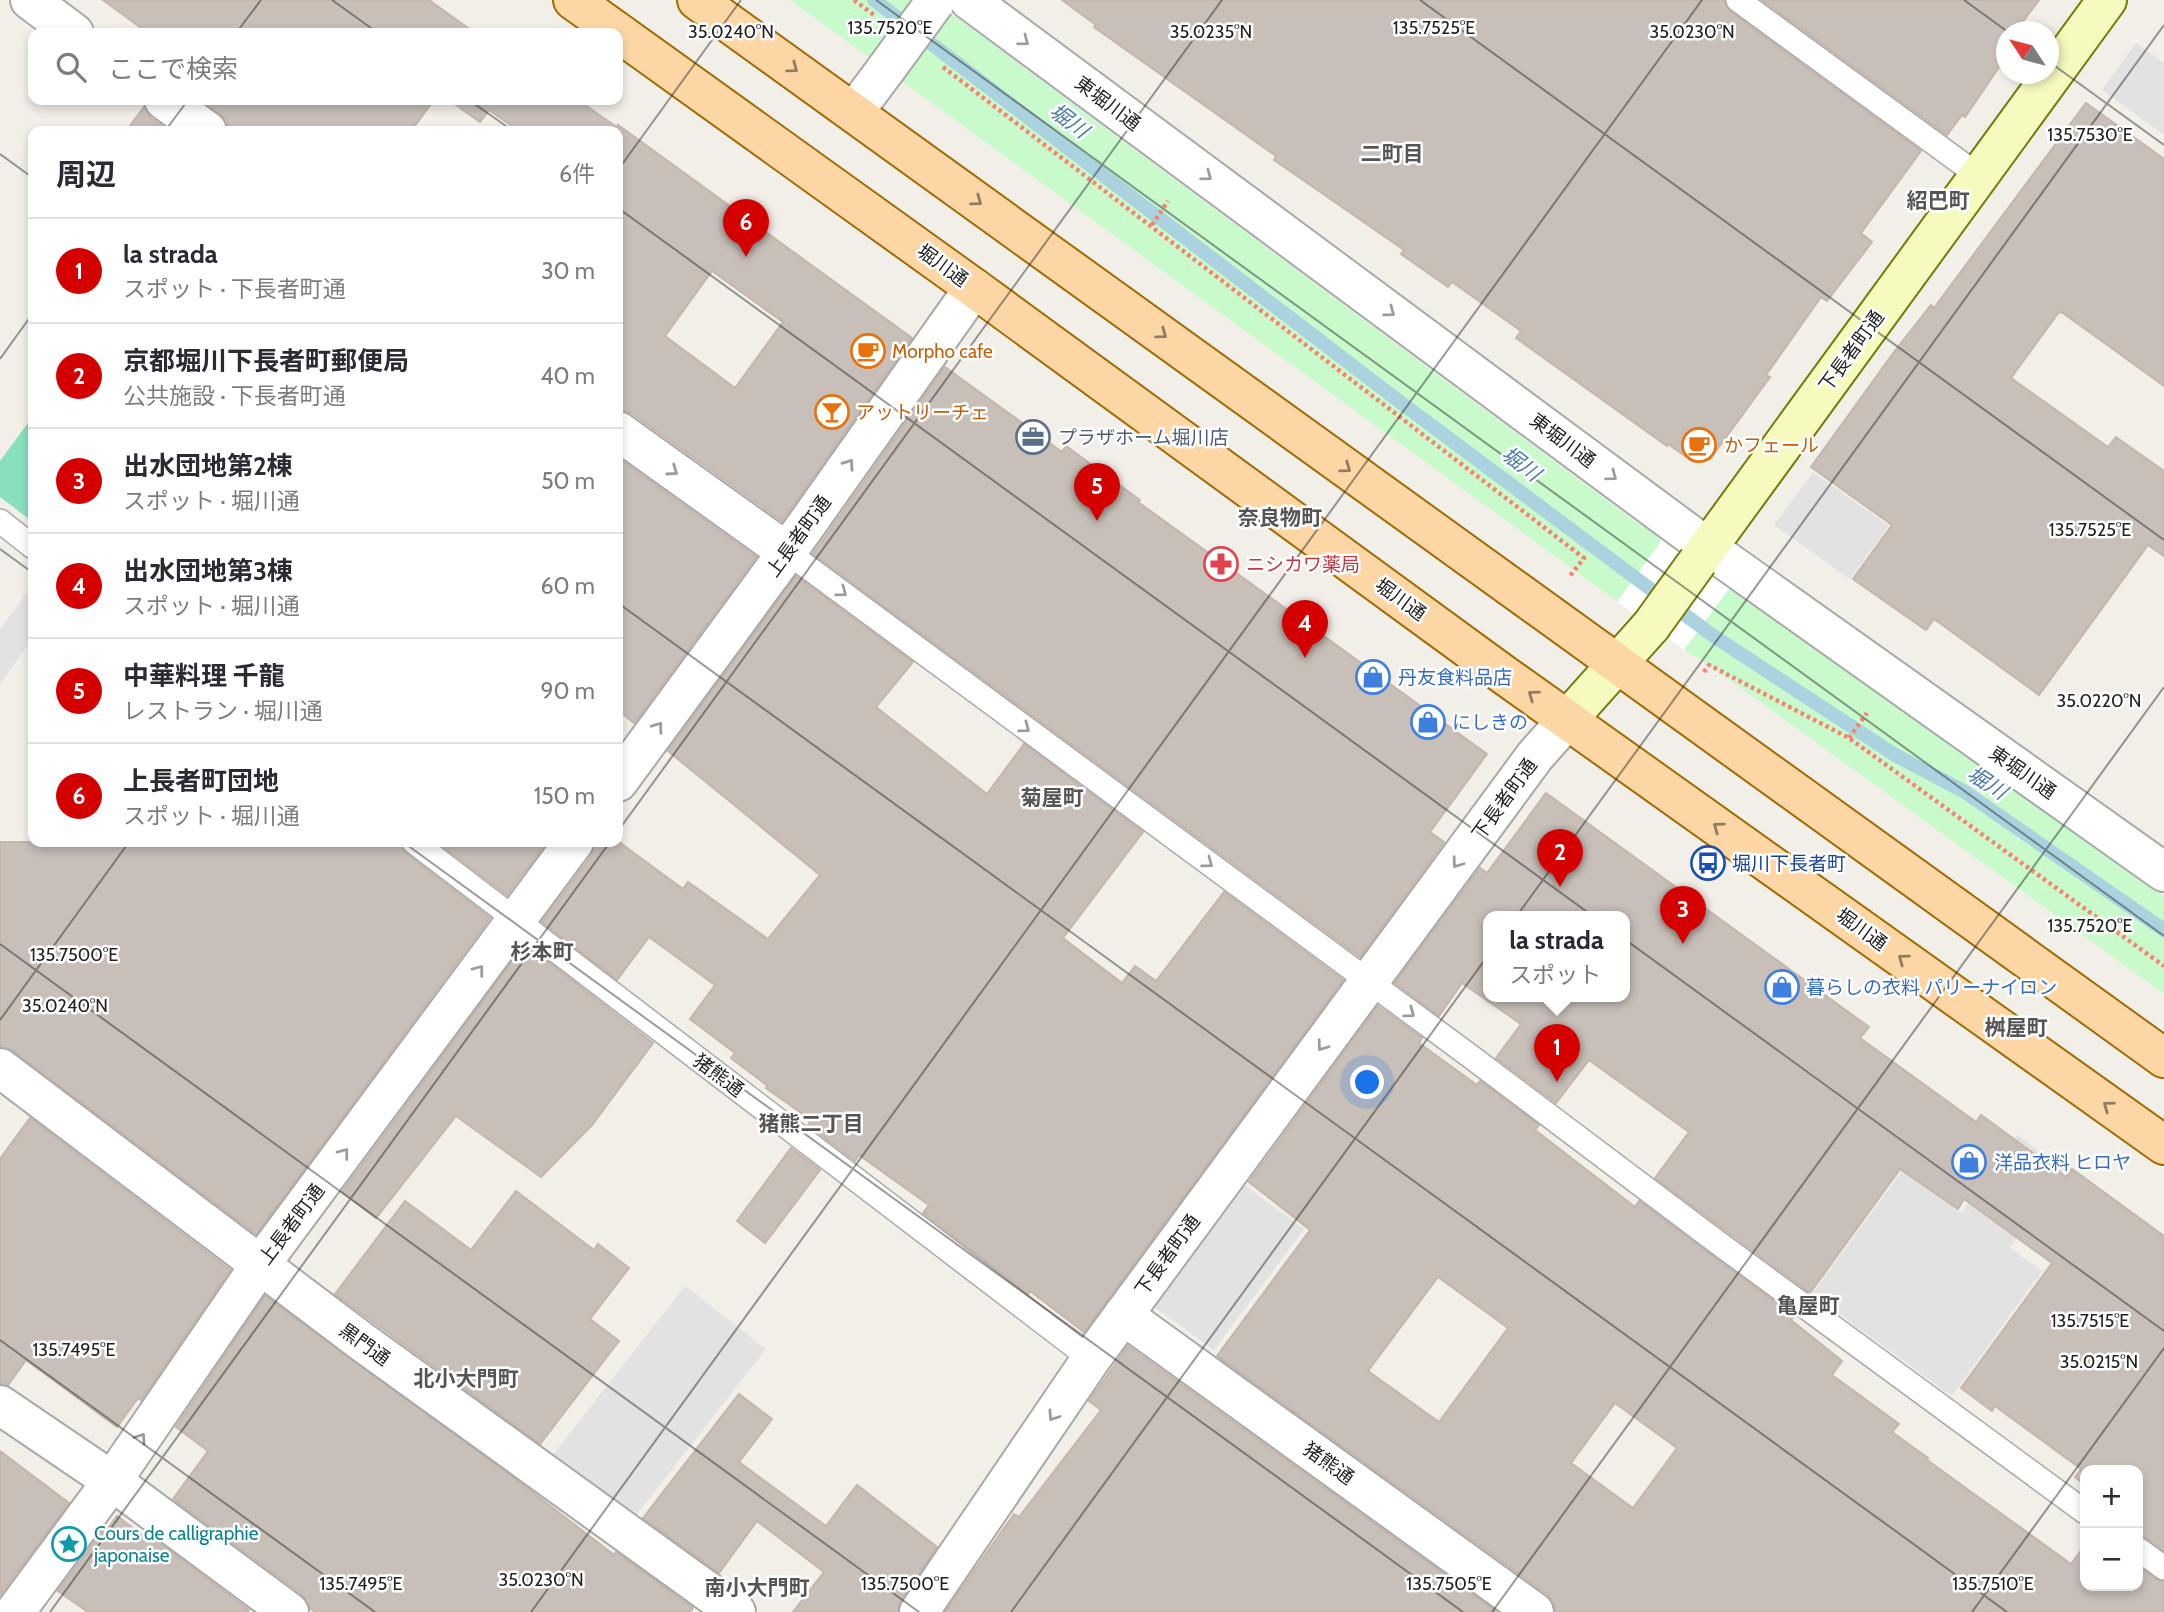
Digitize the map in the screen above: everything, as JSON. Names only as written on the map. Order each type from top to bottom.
[{"type":"main road","name":"堀川通","points":[[573,0],[612,28]]},
{"type":"main road","points":[[697,0],[2164,1058]]},
{"type":"main road","name":"堀川通","points":[[623,36],[1567,720],[2164,1145]]},
{"type":"street","points":[[30,0],[68,28]]},
{"type":"street","name":"下長者町通","points":[[919,1612],[1091,1359],[1535,756],[1651,626],[2106,0]]},
{"type":"street","points":[[855,112],[886,69],[947,1]]},
{"type":"street","name":"東堀川通","points":[[947,1],[1703,555],[2164,872]]},
{"type":"street","points":[[171,105],[200,126]]},
{"type":"street","name":"上長者町通","points":[[623,775],[787,552],[974,288]]},
{"type":"street","points":[[623,435],[787,552]]},
{"type":"street","name":"上長者町通","points":[[15,1612],[112,1481],[260,1265],[570,847]]},
{"type":"street","name":"黒門通","points":[[0,1068],[361,1341],[736,1612]]},
{"type":"street","name":"猪熊通","points":[[1124,1315],[1534,1612]]},
{"type":"street","points":[[0,1405],[112,1481],[289,1612]]},
{"type":"lane","points":[[1738,0],[1979,176]]},
{"type":"lane","points":[[0,521],[28,543]]},
{"type":"lane","points":[[787,552],[2080,1508]]},
{"type":"lane","name":"猪熊通","points":[[420,847],[1091,1359]]},
{"type":"lane","points":[[2143,1553],[2164,1568]]},
{"type":"path","points":[[855,0],[877,17]]},
{"type":"path","points":[[943,66],[1584,558],[1569,577]]},
{"type":"path","points":[[1152,225],[1172,196]]},
{"type":"path","points":[[1700,679],[1709,664],[1849,738],[2164,966]]},
{"type":"path","points":[[1849,738],[1871,707]]},
{"type":"green space","points":[[790,0],[933,0],[1640,525],[1664,537],[2164,896],[2164,994],[1709,665],[1684,650]]},
{"type":"green space","points":[[28,423],[28,518],[0,497],[0,461]]},
{"type":"shaded area","points":[[2136,43],[2164,63],[2164,135],[2102,90]]},
{"type":"shaded area","points":[[1813,472],[1889,526],[1850,579],[1774,525]]},
{"type":"shaded area","points":[[28,591],[28,645],[0,684],[0,630]]},
{"type":"shaded area","points":[[2017,1135],[2066,1170],[2010,1248],[2042,1271],[1952,1396],[1812,1294],[1902,1171],[1961,1213]]},
{"type":"shaded area","points":[[1243,1184],[1304,1229],[1214,1350],[1153,1306]]},
{"type":"shaded area","points":[[685,1286],[766,1349],[630,1523],[549,1460]]},
{"type":"pier","points":[[1664,537],[1731,586],[1684,650],[1617,602]]},
{"type":"building","points":[[103,0],[429,0],[468,28],[141,28]]},
{"type":"building","points":[[1062,0],[1724,0],[1730,11],[1921,151],[1861,233],[1872,242],[1827,301],[1821,297],[1766,375],[1770,377],[1710,459],[1692,461],[1516,338],[1521,331],[1452,282],[1448,287],[1401,254],[1404,250],[1274,160],[1276,156],[1094,27],[1096,25]]},
{"type":"building","points":[[1762,0],[2039,0],[2023,21],[1996,21],[1996,72],[1965,117],[1962,115],[1947,135]]},
{"type":"building","points":[[2086,103],[2164,159],[2164,386],[2059,312],[2011,378],[2108,447],[2116,437],[2164,471],[2164,556],[2148,545],[2039,695],[1934,619],[1926,630],[1853,579],[1892,525],[1811,467],[1894,352],[1931,305],[1934,308]]},
{"type":"building","points":[[208,105],[430,105],[415,126],[228,126],[220,114]]},
{"type":"building","points":[[456,105],[585,105],[615,126],[512,126],[489,110],[480,122]]},
{"type":"building","points":[[144,107],[151,118],[163,126],[130,126]]},
{"type":"building","points":[[623,129],[912,338],[782,521],[631,413],[623,411]],"holes":[[[712,271],[783,322],[735,388],[665,336]]]},
{"type":"building","points":[[945,367],[1062,452],[1066,446],[1140,500],[1138,502],[1487,754],[1430,832],[1444,842],[1360,957],[813,554]]},
{"type":"building","points":[[623,462],[756,557],[634,723],[623,714]]},
{"type":"building","points":[[796,576],[913,662],[876,707],[987,794],[1024,744],[1143,832],[1063,938],[1122,983],[1135,966],[1156,981],[1224,892],[1343,980],[1084,1332],[1030,1291],[1028,1294],[923,1213],[929,1205],[859,1155],[855,1161],[808,1125],[811,1120],[766,1088],[768,1086],[731,1058],[735,1053],[690,1019],[715,985],[649,937],[617,980],[542,922],[592,855],[594,847],[623,845],[683,889],[688,882],[768,939],[820,875],[668,751]]},
{"type":"building","points":[[1546,793],[1869,1027],[1860,1038],[1976,1122],[1981,1115],[2066,1177],[2072,1169],[2164,1236],[2164,1551],[2143,1537],[2143,1465],[2080,1465],[2080,1468],[1995,1406],[1992,1411],[1961,1388],[2052,1263],[1964,1199],[1958,1209],[1900,1169],[1810,1293],[1655,1178],[1689,1132],[1589,1060],[1556,1103],[1496,1058],[1521,1024],[1489,1002],[1630,1002],[1630,911],[1483,911],[1483,998],[1462,983],[1439,1016],[1395,983],[1480,868],[1487,873]]},
{"type":"building","points":[[0,842],[28,842],[28,847],[403,847],[406,853],[490,918],[256,1234],[13,1051],[0,1047]]},
{"type":"building","points":[[444,847],[543,847],[507,895]]},
{"type":"building","points":[[525,944],[653,1043],[592,1125],[541,1177],[456,1116],[376,1218],[342,1192]]},
{"type":"building","points":[[1378,1006],[1422,1038],[1419,1043],[1477,1085],[1480,1081],[1539,1125],[1535,1130],[1635,1207],[1639,1201],[1794,1316],[1791,1320],[1842,1361],[1832,1375],[1899,1424],[1892,1432],[1928,1458],[1927,1460],[2071,1564],[2080,1552],[2080,1591],[2143,1591],[2143,1570],[2164,1582],[2164,1612],[1555,1612],[1554,1602],[1547,1594],[1217,1356],[1310,1230],[1249,1182]],"holes":[[[1438,1277],[1508,1328],[1439,1422],[1368,1371]],[[1615,1403],[1677,1448],[1633,1508],[1571,1463]]]},
{"type":"building","points":[[30,1118],[230,1270],[141,1400],[138,1398],[117,1427],[26,1360],[8,1385],[0,1383],[0,1159]]},
{"type":"building","points":[[791,1148],[820,1170],[765,1243],[737,1221]]},
{"type":"building","points":[[516,1191],[594,1250],[598,1244],[629,1268],[590,1319],[619,1341],[540,1444],[335,1294],[405,1201],[471,1250]]},
{"type":"building","points":[[265,1296],[514,1478],[614,1555],[616,1552],[693,1608],[690,1612],[315,1612],[302,1594],[173,1499],[208,1451],[176,1427]]},
{"type":"building","points":[[1128,1346],[1497,1612],[945,1612],[1014,1514],[1019,1517],[1101,1410],[1089,1401]]},
{"type":"building","points":[[739,1394],[772,1419],[739,1462],[826,1526],[857,1485],[937,1547],[901,1600],[897,1612],[793,1612],[824,1572],[757,1521],[719,1573],[643,1518]]},
{"type":"building","points":[[0,1451],[69,1503],[0,1595]]},
{"type":"building","points":[[117,1516],[145,1537],[147,1534],[249,1610],[88,1612],[58,1591],[104,1529],[106,1531]]},
{"type":"waterway","name":"堀川","points":[[874,0],[1404,405],[1712,635],[1895,755],[1965,792],[2164,930]]},
{"type":"place","name":"上長者町団地","points":[[746,257]]},
{"type":"place","name":"Morpho cafe","points":[[868,351]]},
{"type":"place","name":"アットリーチェ","points":[[832,412]]},
{"type":"place","name":"プラザホーム堀川店","points":[[1033,437]]},
{"type":"place","name":"かフェール","points":[[1699,445]]},
{"type":"place","name":"中華料理 千龍","points":[[1097,521]]},
{"type":"place","name":"ニシカワ薬局","points":[[1221,564]]},
{"type":"place","name":"出水団地第3棟","points":[[1305,658]]},
{"type":"place","name":"丹友食料品店","points":[[1373,677]]},
{"type":"place","name":"にしきの","points":[[1428,722]]},
{"type":"place","name":"堀川下長者町","points":[[1708,863]]},
{"type":"place","name":"京都堀川下長者町郵便局","points":[[1560,887]]},
{"type":"place","name":"出水団地第2棟","points":[[1683,944]]},
{"type":"place","name":"暮らしの衣料 パリーナイロン","points":[[1782,987]]},
{"type":"place","name":"la strada","points":[[1557,1082]]},
{"type":"place","name":"洋品衣料 ヒロヤ","points":[[1969,1162]]},
{"type":"place","name":"Cours de calligraphie japonaise","points":[[69,1544]]},
{"type":"district","name":"二町目","points":[[1392,154]]},
{"type":"district","name":"紹巴町","points":[[1938,201]]},
{"type":"district","name":"奈良物町","points":[[1280,518]]},
{"type":"district","name":"菊屋町","points":[[1052,798]]},
{"type":"district","name":"杉本町","points":[[542,952]]},
{"type":"district","name":"桝屋町","points":[[2016,1028]]},
{"type":"district","name":"猪熊二丁目","points":[[811,1124]]},
{"type":"district","name":"亀屋町","points":[[1808,1306]]},
{"type":"district","name":"北小大門町","points":[[466,1379]]},
{"type":"district","name":"南小大門町","points":[[757,1588]]}]
